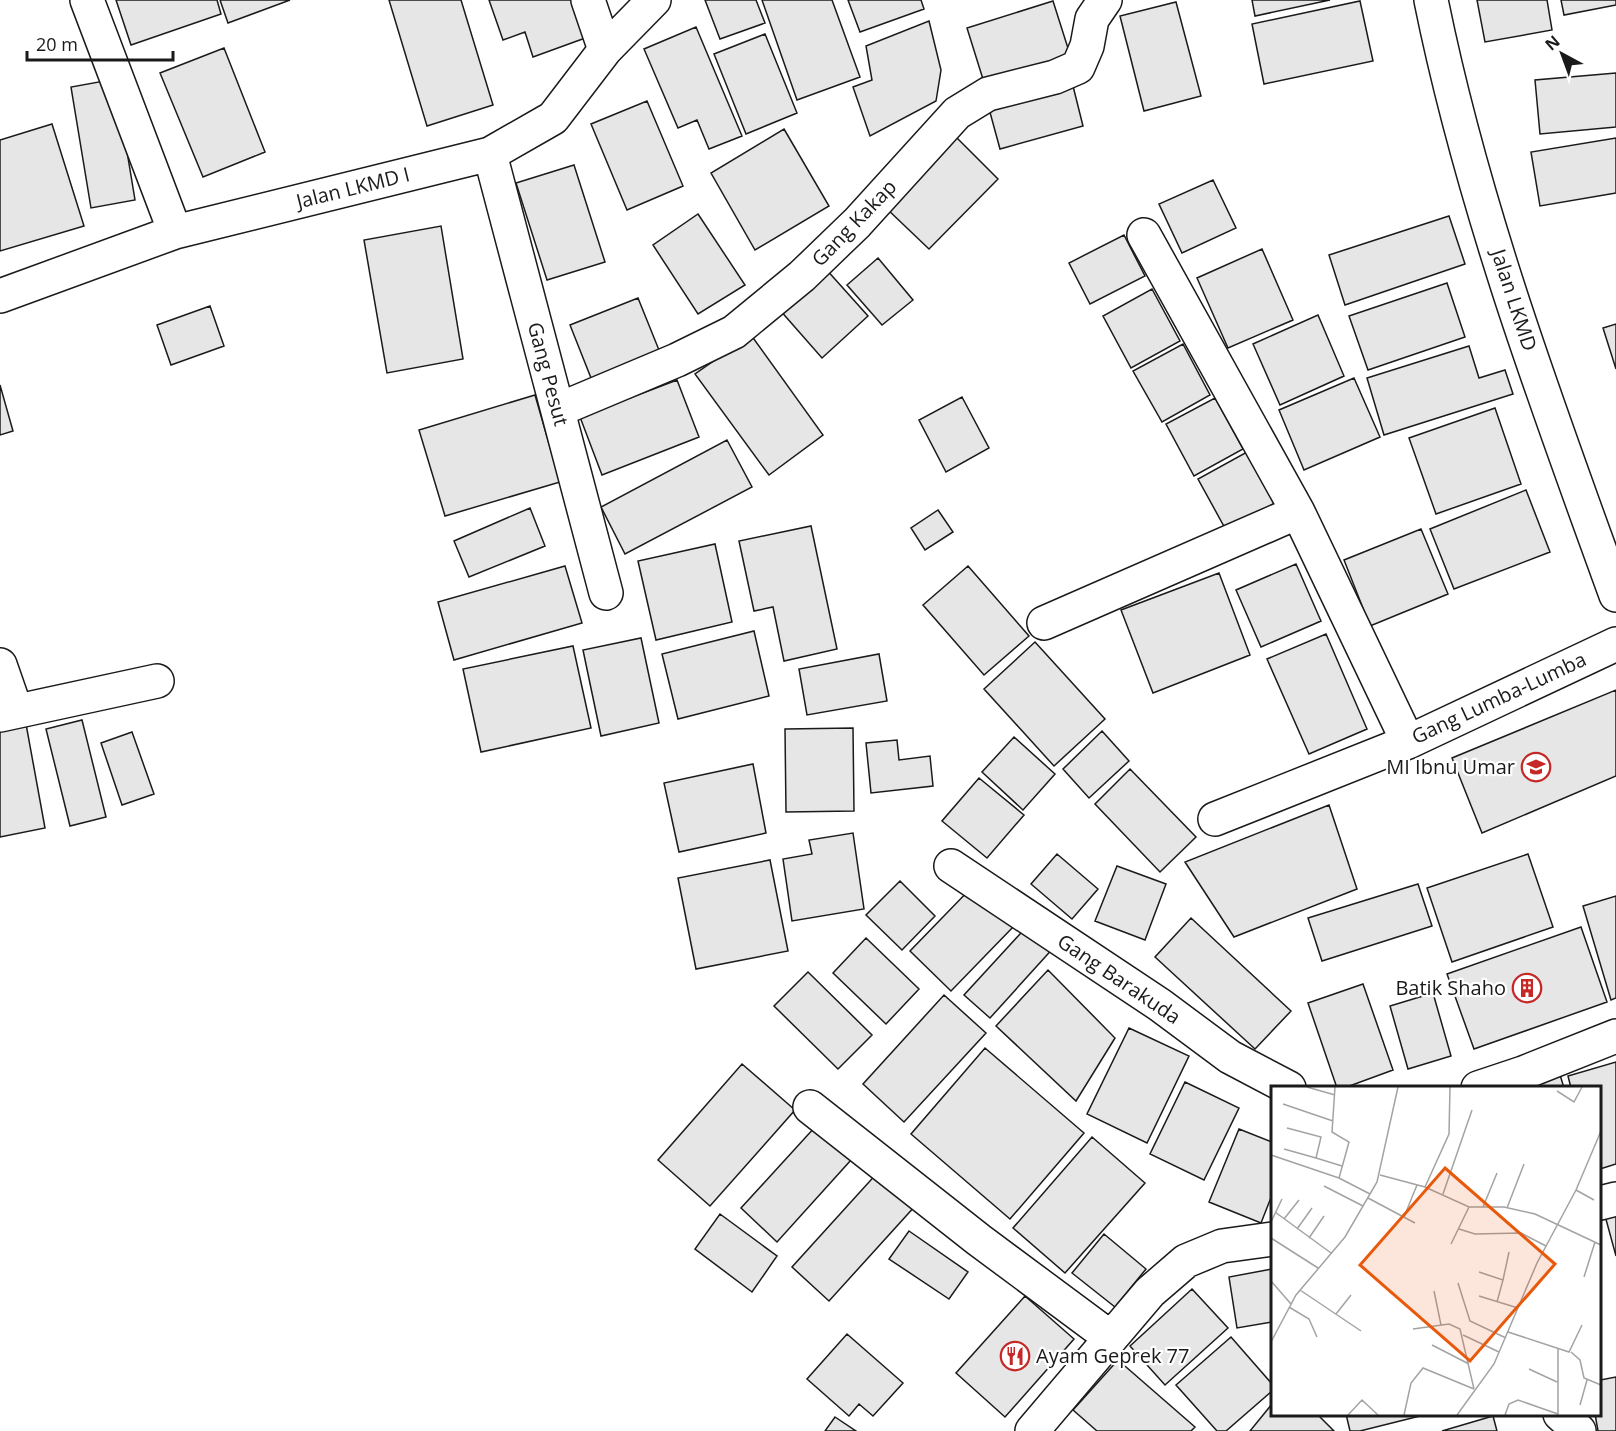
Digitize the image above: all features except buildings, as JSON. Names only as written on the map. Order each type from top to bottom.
[{"type":"street","points":[[87,0],[175,232]]},
{"type":"street","points":[[588,0],[605,50]]},
{"type":"street","name":"Jalan LKMD I","points":[[0,296],[175,232],[490,154],[553,118],[605,50],[654,0]]},
{"type":"street","name":"Gang Kakap","points":[[558,410],[600,394],[734,332],[802,276],[857,223],[957,112],[988,94],[1055,77],[1078,67],[1087,46],[1092,19],[1105,0]]},
{"type":"street","name":"Jalan LKMD","points":[[1431,0],[1459,123],[1498,251],[1575,484],[1616,595]]},
{"type":"street","name":"Gang Pesut","points":[[490,154],[606,593]]},
{"type":"street","points":[[1144,235],[1298,512],[1408,742]]},
{"type":"street","points":[[1044,623],[1298,512]]},
{"type":"street","name":"Gang Lumba-Lumba","points":[[1215,819],[1408,742],[1616,644]]},
{"type":"street","points":[[0,665],[8,713],[157,681]]},
{"type":"street","name":"Gang Barakuda","points":[[951,866],[1160,1005],[1230,1057],[1284,1086]]},
{"type":"street","points":[[1484,1086],[1616,1036]]},
{"type":"street","points":[[810,1107],[979,1240],[1111,1338]]},
{"type":"street","points":[[1601,1203],[1616,1199]]},
{"type":"street","points":[[1032,1431],[1150,1292],[1186,1261],[1222,1246],[1271,1239]]},
{"type":"street","points":[[1562,1416],[1579,1431]]},
{"type":"place","name":"MI Ibnu Umar","points":[[1536,767]]},
{"type":"place","name":"Batik Shaho","points":[[1527,988]]},
{"type":"place","name":"Ayam Geprek 77","points":[[1015,1356]]}]
